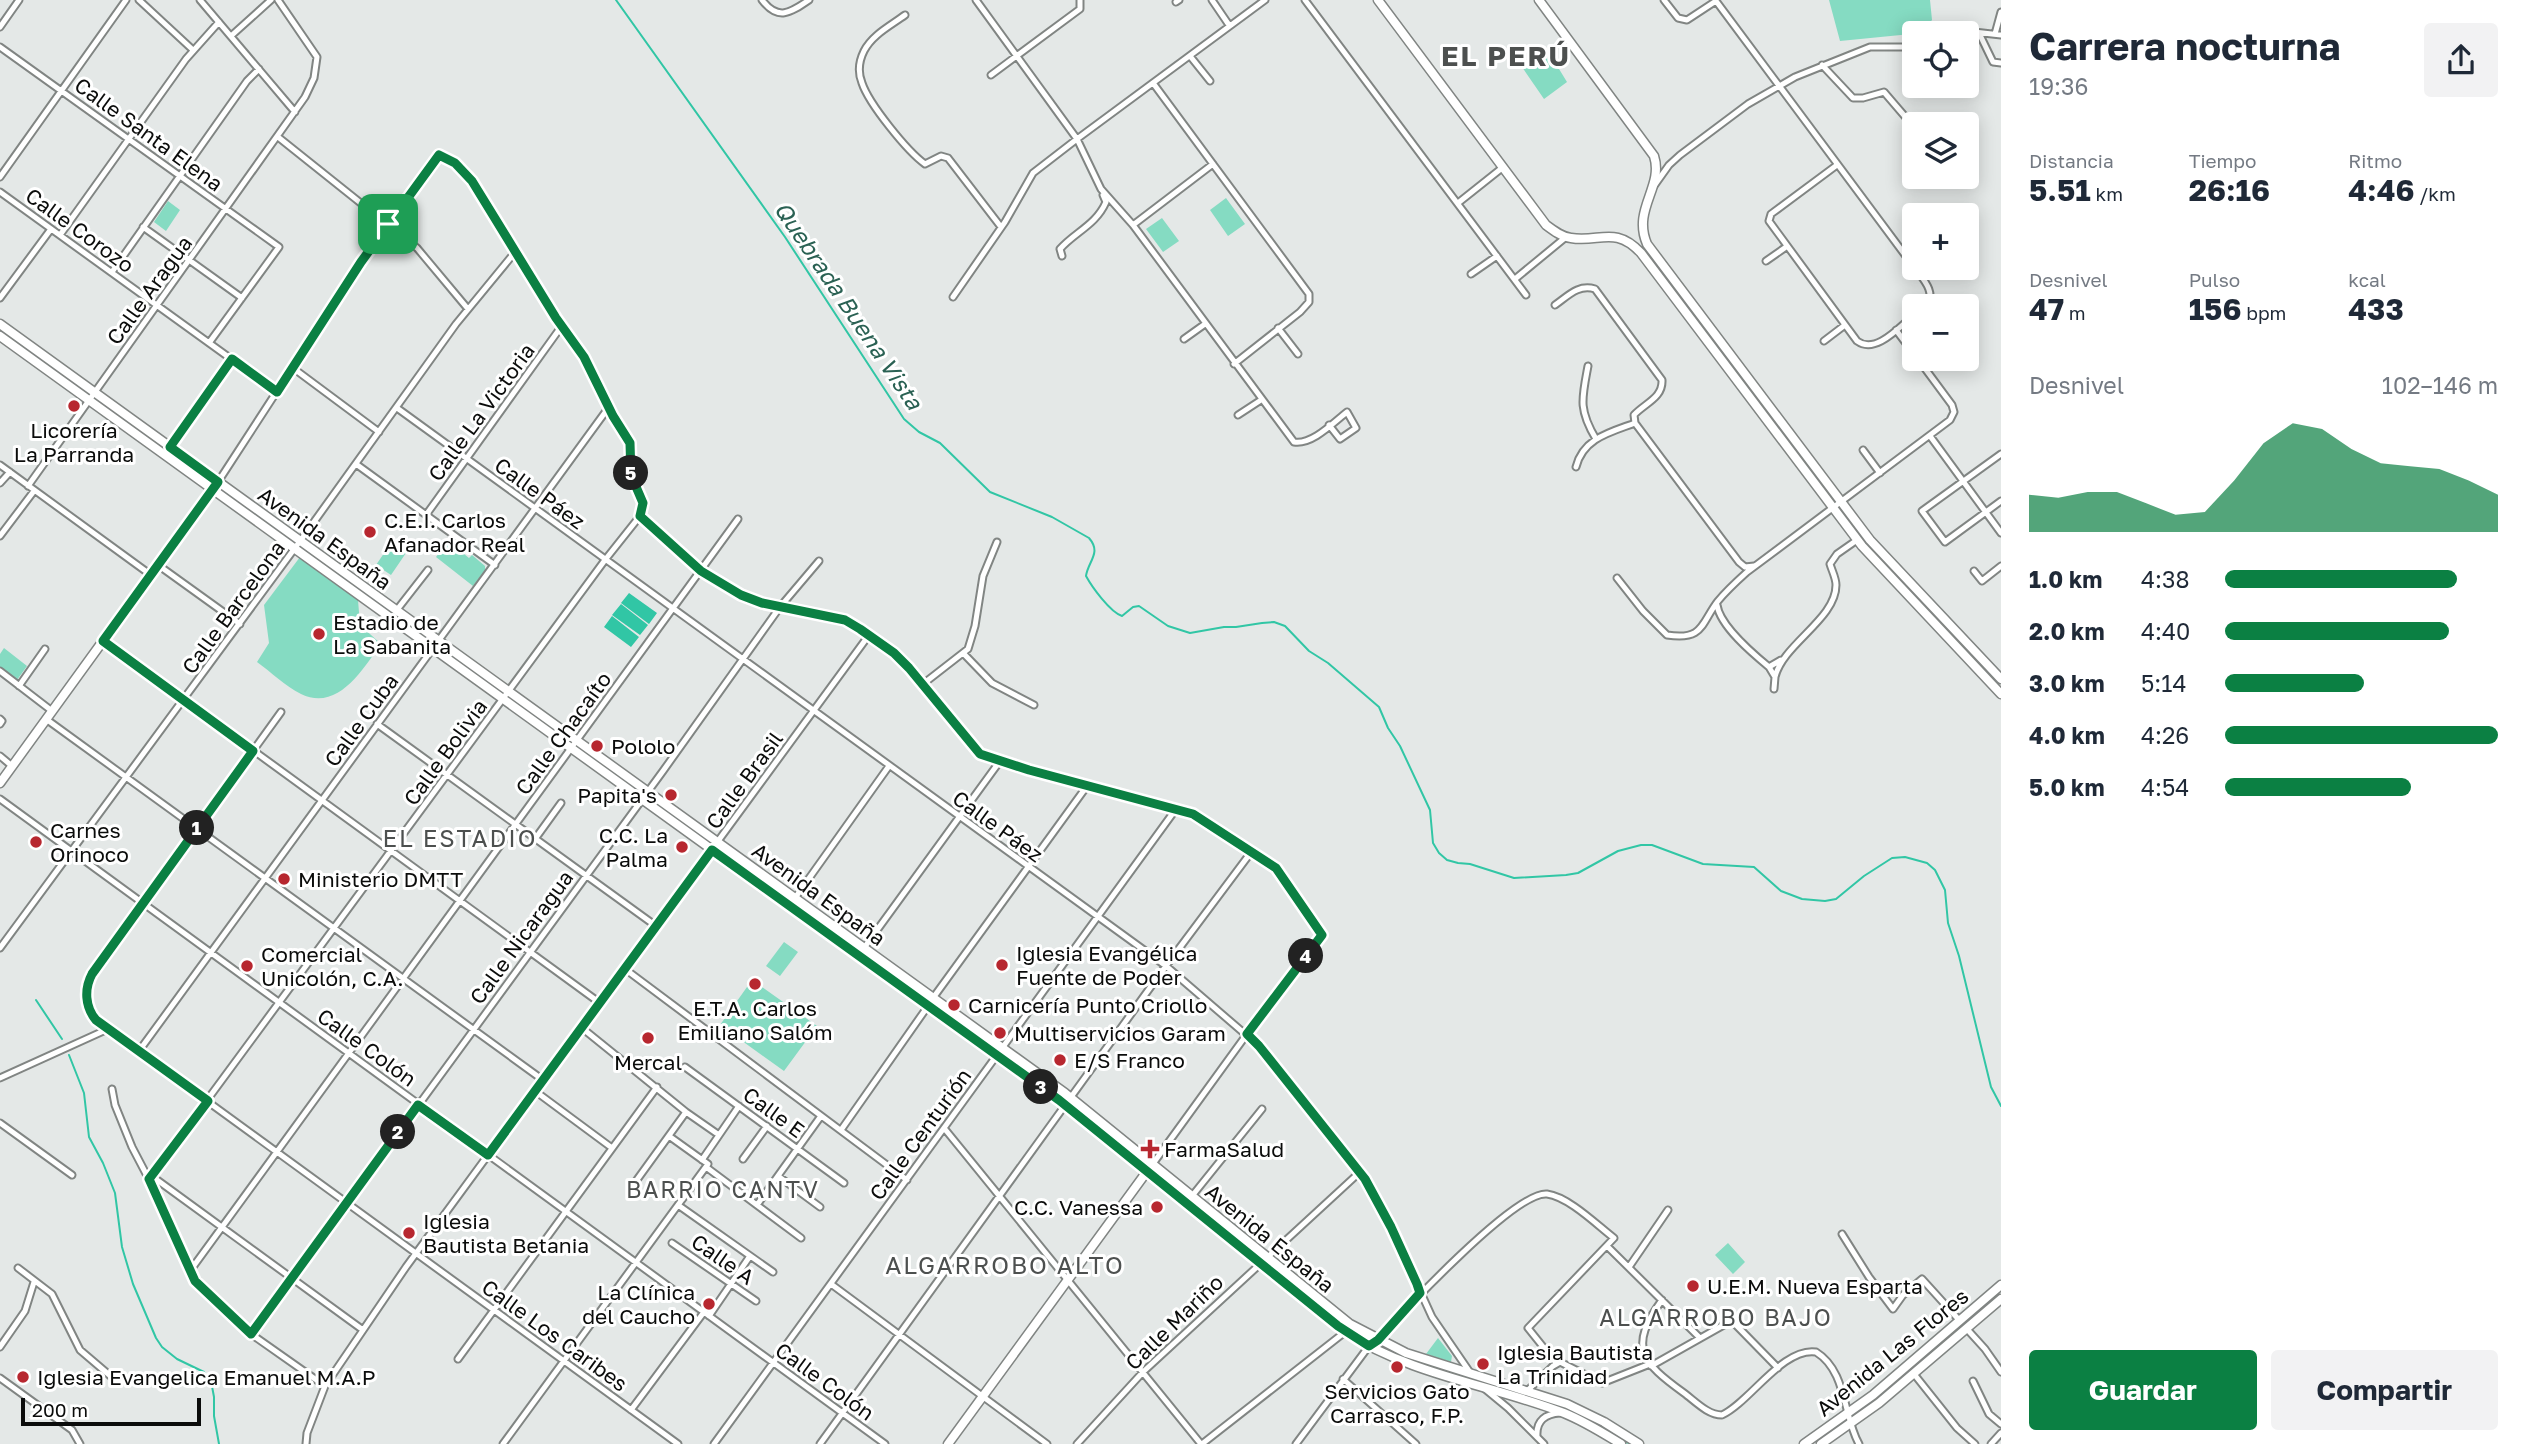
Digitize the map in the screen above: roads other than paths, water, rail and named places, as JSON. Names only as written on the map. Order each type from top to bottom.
[{"type":"main road","points":[[1378,0],[1543,222],[1566,237],[1577,239],[1607,236],[1624,240],[1637,248],[1857,540],[2001,694]]},
{"type":"main road","points":[[1539,0],[1654,156],[1657,170],[1643,218],[1647,244],[1882,553],[2001,679]]},
{"type":"main road","name":"Avenida España","points":[[0,324],[92,396],[1069,1102],[1262,1260],[1343,1319],[1406,1353],[1578,1408],[1639,1444]]},
{"type":"main road","name":"Avenida España","points":[[0,336],[170,447],[216,486]]},
{"type":"main road","points":[[0,783],[216,486]]},
{"type":"main road","name":"Avenida España","points":[[297,545],[396,611],[436,645]]},
{"type":"main road","name":"Avenida España","points":[[715,846],[795,898],[864,948],[931,1002]]},
{"type":"main road","points":[[948,1444],[1149,1168]]},
{"type":"main road","name":"Avenida España","points":[[1149,1168],[1192,1197],[1345,1332],[1369,1346],[1409,1363],[1563,1413],[1621,1444]]},
{"type":"main road","name":"Avenida Las Flores","points":[[1804,1444],[1887,1384],[2001,1285]]},
{"type":"main road","name":"Avenida Las Flores","points":[[1821,1444],[1879,1403],[2001,1299]]},
{"type":"street","points":[[0,27],[19,0]]},
{"type":"street","points":[[0,177],[126,0]]},
{"type":"street","points":[[139,0],[193,50]]},
{"type":"street","points":[[200,0],[295,112]]},
{"type":"street","points":[[231,36],[271,0]]},
{"type":"street","name":"Calle Aragua","points":[[28,486],[278,137],[310,87],[317,57],[278,0]]},
{"type":"street","points":[[762,0],[770,10],[778,14],[793,10],[809,0]]},
{"type":"street","points":[[976,0],[1077,139],[1107,202],[1103,211],[1086,229],[1069,239],[1060,249],[1062,256]]},
{"type":"street","points":[[991,75],[1080,9],[1080,0]]},
{"type":"street","points":[[1212,0],[1229,26]]},
{"type":"street","points":[[953,297],[1001,227],[1033,173],[1265,0]]},
{"type":"street","points":[[1306,0],[1526,295]]},
{"type":"street","points":[[1664,0],[1678,18],[1686,20],[1717,1],[1902,251]]},
{"type":"street","points":[[1979,33],[1998,35],[2001,12]]},
{"type":"street","points":[[905,15],[878,34],[864,50],[859,69],[862,84],[881,115],[914,155],[927,164],[941,156],[948,158],[1001,227]]},
{"type":"street","points":[[60,235],[193,50],[219,22]]},
{"type":"street","points":[[1979,33],[1993,62],[2001,63]]},
{"type":"street","name":"Calle Santa Elena","points":[[0,47],[279,247],[242,298]]},
{"type":"street","points":[[1650,191],[1669,165],[1681,155],[1748,104],[1779,86],[1822,65],[1870,47],[1902,47]]},
{"type":"street","points":[[1190,56],[1210,81]]},
{"type":"street","points":[[1822,65],[1853,97],[1863,98],[1884,92],[1902,113]]},
{"type":"street","points":[[112,272],[247,81],[259,69]]},
{"type":"street","points":[[1153,83],[1309,294],[1310,302],[1234,364]]},
{"type":"street","points":[[278,137],[425,256],[468,309]]},
{"type":"street","points":[[216,486],[388,224],[439,155],[455,163],[468,175],[561,327],[588,364],[608,407],[631,446],[631,475],[643,503],[640,516],[701,571],[741,595],[780,607],[845,620],[869,635],[901,660],[980,754],[1203,819],[1281,873],[1322,935],[1149,1168]]},
{"type":"street","points":[[1133,225],[1213,164]]},
{"type":"street","points":[[1837,164],[1771,214],[1769,221],[1845,325],[1864,346],[1871,346],[1902,325]]},
{"type":"street","points":[[1458,203],[1502,167]]},
{"type":"street","points":[[1101,189],[1133,225],[1294,442],[1308,440],[1347,412],[1356,428],[1339,439],[1329,425]]},
{"type":"street","name":"Calle Corozo","points":[[0,191],[277,392]]},
{"type":"street","points":[[143,227],[242,298],[209,342]]},
{"type":"street","points":[[0,298],[51,229]]},
{"type":"street","points":[[1515,279],[1566,237]]},
{"type":"street","points":[[1766,261],[1786,247]]},
{"type":"street","name":"Calle Barcelona","points":[[0,948],[240,624],[468,309],[516,251]]},
{"type":"street","points":[[1471,274],[1497,256]]},
{"type":"street","points":[[1555,305],[1578,288],[1595,289],[1662,380],[1659,395],[1634,415],[1635,423],[1739,562],[1745,567],[1760,563]]},
{"type":"street","points":[[1184,339],[1205,324]]},
{"type":"street","points":[[1824,341],[1845,325]]},
{"type":"street","name":"Calle La Victoria","points":[[426,515],[561,327]]},
{"type":"street","points":[[1278,328],[1298,354]]},
{"type":"street","points":[[1896,330],[1902,338]]},
{"type":"street","points":[[170,447],[232,359]]},
{"type":"street","points":[[1588,366],[1581,401],[1587,425],[1596,439]]},
{"type":"street","points":[[293,368],[379,432]]},
{"type":"street","points":[[1617,579],[1667,635],[1697,632],[1704,626],[1717,602],[1747,572],[1950,420],[1954,412],[1952,405],[1927,371]]},
{"type":"street","points":[[1238,415],[1261,400]]},
{"type":"street","name":"Calle Cuba","points":[[139,1051],[536,510],[608,407]]},
{"type":"street","name":"Calle Páez","points":[[397,408],[1166,965],[1247,1034],[1360,1172],[1391,1227],[1438,1328],[1471,1374]]},
{"type":"street","points":[[1576,467],[1586,446],[1635,423]]},
{"type":"street","points":[[1930,436],[2001,533]]},
{"type":"street","points":[[1863,450],[1880,473]]},
{"type":"street","points":[[2001,454],[1922,511],[1945,542],[2001,501]]},
{"type":"street","points":[[355,464],[495,565]]},
{"type":"street","points":[[0,465],[151,575]]},
{"type":"street","points":[[0,483],[10,472]]},
{"type":"street","points":[[0,536],[34,491]]},
{"type":"street","name":"Calle Bolivia","points":[[151,1178],[640,516]]},
{"type":"street","name":"Calle Chacaíto","points":[[190,1271],[738,519]]},
{"type":"street","points":[[1769,667],[1781,660],[1825,611],[1836,583],[1830,564],[1837,554],[1857,540]]},
{"type":"street","points":[[923,684],[964,653],[970,645],[983,576],[998,542]]},
{"type":"street","name":"Calle Nicaragua","points":[[251,1334],[780,607],[819,561]]},
{"type":"street","points":[[158,565],[240,624]]},
{"type":"street","points":[[1973,571],[1982,581],[2001,566]]},
{"type":"street","points":[[396,611],[428,570]]},
{"type":"street","points":[[1717,602],[1721,618],[1748,650],[1769,667],[1775,677]]},
{"type":"street","name":"Calle Brasil","points":[[306,1444],[307,1433],[325,1386],[363,1330],[869,635]]},
{"type":"street","points":[[103,641],[600,1003]]},
{"type":"street","points":[[19,686],[45,649]]},
{"type":"street","points":[[964,653],[992,683],[1034,705]]},
{"type":"street","points":[[1774,689],[1781,660]]},
{"type":"street","points":[[0,681],[2,673],[126,777],[543,1080]]},
{"type":"street","points":[[0,1078],[108,1029],[92,1014],[88,1002],[87,987],[92,974],[281,712]]},
{"type":"street","points":[[377,724],[656,926]]},
{"type":"street","points":[[0,755],[12,766]]},
{"type":"street","points":[[864,948],[1000,761]]},
{"type":"street","points":[[795,898],[889,766]]},
{"type":"street","points":[[841,1130],[1087,786]]},
{"type":"street","name":"Calle Colón","points":[[0,799],[884,1444]]},
{"type":"street","points":[[535,839],[561,803]]},
{"type":"street","name":"Calle Centurión","points":[[714,1444],[1176,809]]},
{"type":"street","points":[[820,1444],[1166,965],[1252,851]]},
{"type":"street","points":[[625,969],[907,1180]]},
{"type":"street","points":[[582,1028],[686,1112],[719,1135]]},
{"type":"street","name":"Calle Los Caribes","points":[[108,1029],[678,1444]]},
{"type":"street","name":"Calle E","points":[[685,1067],[844,1183]]},
{"type":"street","points":[[458,1359],[657,1087]]},
{"type":"street","points":[[112,1089],[115,1105],[132,1147],[151,1178],[190,1271],[202,1289],[251,1334],[325,1386]]},
{"type":"street","points":[[535,1091],[612,1148]]},
{"type":"street","points":[[702,1160],[739,1107]]},
{"type":"street","points":[[1192,1197],[1262,1108]]},
{"type":"street","points":[[631,1188],[686,1112]]},
{"type":"street","points":[[757,1205],[821,1115]]},
{"type":"street","points":[[0,1123],[72,1175]]},
{"type":"street","points":[[743,1159],[767,1126]]},
{"type":"street","points":[[944,1128],[1202,1444],[1210,1442],[1345,1332]]},
{"type":"street","points":[[669,1136],[801,1238]]},
{"type":"street","points":[[512,1444],[504,1442],[707,1165]]},
{"type":"street","name":"Calle Mariño","points":[[1077,1444],[1143,1372],[1360,1172]]},
{"type":"street","points":[[778,1175],[820,1207]]},
{"type":"street","points":[[151,1178],[363,1330]]},
{"type":"street","points":[[1296,1444],[1369,1346],[1378,1340],[1420,1293],[1489,1230],[1538,1196],[1549,1195],[1575,1208],[1614,1238],[1528,1328],[1556,1363]]},
{"type":"street","points":[[678,1205],[773,1272]]},
{"type":"street","points":[[1629,1267],[1668,1210]]},
{"type":"street","points":[[1842,1234],[1893,1309],[1903,1295],[1922,1279],[1985,1349],[2001,1372]]},
{"type":"street","name":"Calle A","points":[[672,1243],[756,1301]]},
{"type":"street","points":[[1607,1246],[1700,1338]]},
{"type":"street","points":[[631,1410],[750,1256]]},
{"type":"street","points":[[19,1268],[54,1297],[80,1350],[114,1379]]},
{"type":"street","points":[[0,1347],[25,1311],[34,1282]]},
{"type":"street","points":[[831,1284],[1047,1444]]},
{"type":"street","points":[[1662,1300],[1643,1333],[1644,1348],[1650,1365],[1709,1411],[1718,1415],[1733,1408],[1778,1368],[1803,1353],[1813,1351],[1828,1363],[1838,1381],[1850,1424],[1859,1444]]},
{"type":"street","points":[[1527,1391],[1556,1363],[1564,1363],[1602,1383],[1650,1365],[1724,1323],[1732,1322],[1778,1368]]},
{"type":"street","points":[[1914,1374],[1958,1428],[1975,1444]]},
{"type":"street","points":[[1343,1380],[1416,1444]]},
{"type":"street","points":[[1,1381],[72,1430],[80,1443]]},
{"type":"street","points":[[1973,1381],[1989,1414],[2001,1423]]},
{"type":"street","points":[[1483,1387],[1544,1444]]},
{"type":"street","points":[[1537,1436],[1536,1429],[1542,1419],[1563,1413]]},
{"type":"street","points":[[1991,1444],[2001,1433]]},
{"type":"waterway","name":"Quebrada Buena Vista","points":[[616,0],[785,237],[904,419],[919,432],[940,443],[990,492],[1052,517],[1089,538],[1093,543],[1094,553],[1086,576],[1117,614],[1122,616],[1133,607],[1139,606],[1168,626],[1190,633],[1274,622],[1285,626],[1309,651],[1328,663],[1379,707],[1430,810],[1433,843],[1447,860],[1470,864],[1514,878],[1566,875],[1578,873],[1618,851],[1652,845],[1703,864],[1754,867],[1781,891],[1802,899],[1825,901],[1836,899],[1892,858],[1905,857],[1927,863],[1935,870],[1945,890],[1948,923],[1959,956],[1991,1087],[2001,1106]]},
{"type":"waterway","points":[[36,1000],[62,1039]]},
{"type":"waterway","points":[[69,1055],[84,1093],[89,1137],[115,1193],[122,1247],[133,1284],[162,1347],[177,1359],[204,1372],[211,1381],[219,1444]]},
{"type":"place","name":"Licorería La Parranda","points":[[74,406]]},
{"type":"place","name":"C.E.I. Carlos Afanador Real","points":[[370,532]]},
{"type":"place","name":"Estadio de La Sabanita","points":[[319,634]]},
{"type":"place","name":"Pololo","points":[[597,746]]},
{"type":"place","name":"Papita's","points":[[671,795]]},
{"type":"place","name":"Carnes Orinoco","points":[[36,842]]},
{"type":"place","name":"C.C. La Palma","points":[[682,847]]},
{"type":"place","name":"Ministerio DMTT","points":[[284,879]]},
{"type":"place","name":"Iglesia Evangélica Fuente de Poder","points":[[1002,965]]},
{"type":"place","name":"Comercial Unicolón, C.A.","points":[[247,966]]},
{"type":"place","name":"E.T.A. Carlos Emiliano Salóm","points":[[755,984]]},
{"type":"place","name":"Carnicería Punto Criollo","points":[[954,1005]]},
{"type":"place","name":"Multiservicios Garam","points":[[1000,1033]]},
{"type":"place","name":"Mercal","points":[[648,1038]]},
{"type":"place","name":"E/S Franco","points":[[1060,1060]]},
{"type":"place","name":"FarmaSalud","points":[[1150,1149]]},
{"type":"place","name":"C.C. Vanessa","points":[[1157,1207]]},
{"type":"place","name":"Iglesia Bautista Betania","points":[[409,1233]]},
{"type":"place","name":"U.E.M. Nueva Esparta","points":[[1693,1286]]},
{"type":"place","name":"La Clínica del Caucho","points":[[709,1304]]},
{"type":"place","name":"Iglesia Bautista La Trinidad","points":[[1483,1364]]},
{"type":"place","name":"Servicios Gato Carrasco, F.P.","points":[[1397,1367]]},
{"type":"place","name":"Iglesia Evangelica Emanuel M.A.P","points":[[23,1377]]},
{"type":"district","name":"EL PERÚ","points":[[1506,55]]},
{"type":"district","name":"EL ESTADIO","points":[[460,837]]},
{"type":"district","name":"BARRIO CANTV","points":[[723,1189]]},
{"type":"district","name":"ALGARROBO ALTO","points":[[1005,1264]]},
{"type":"district","name":"ALGARROBO BAJO","points":[[1716,1317]]}]
